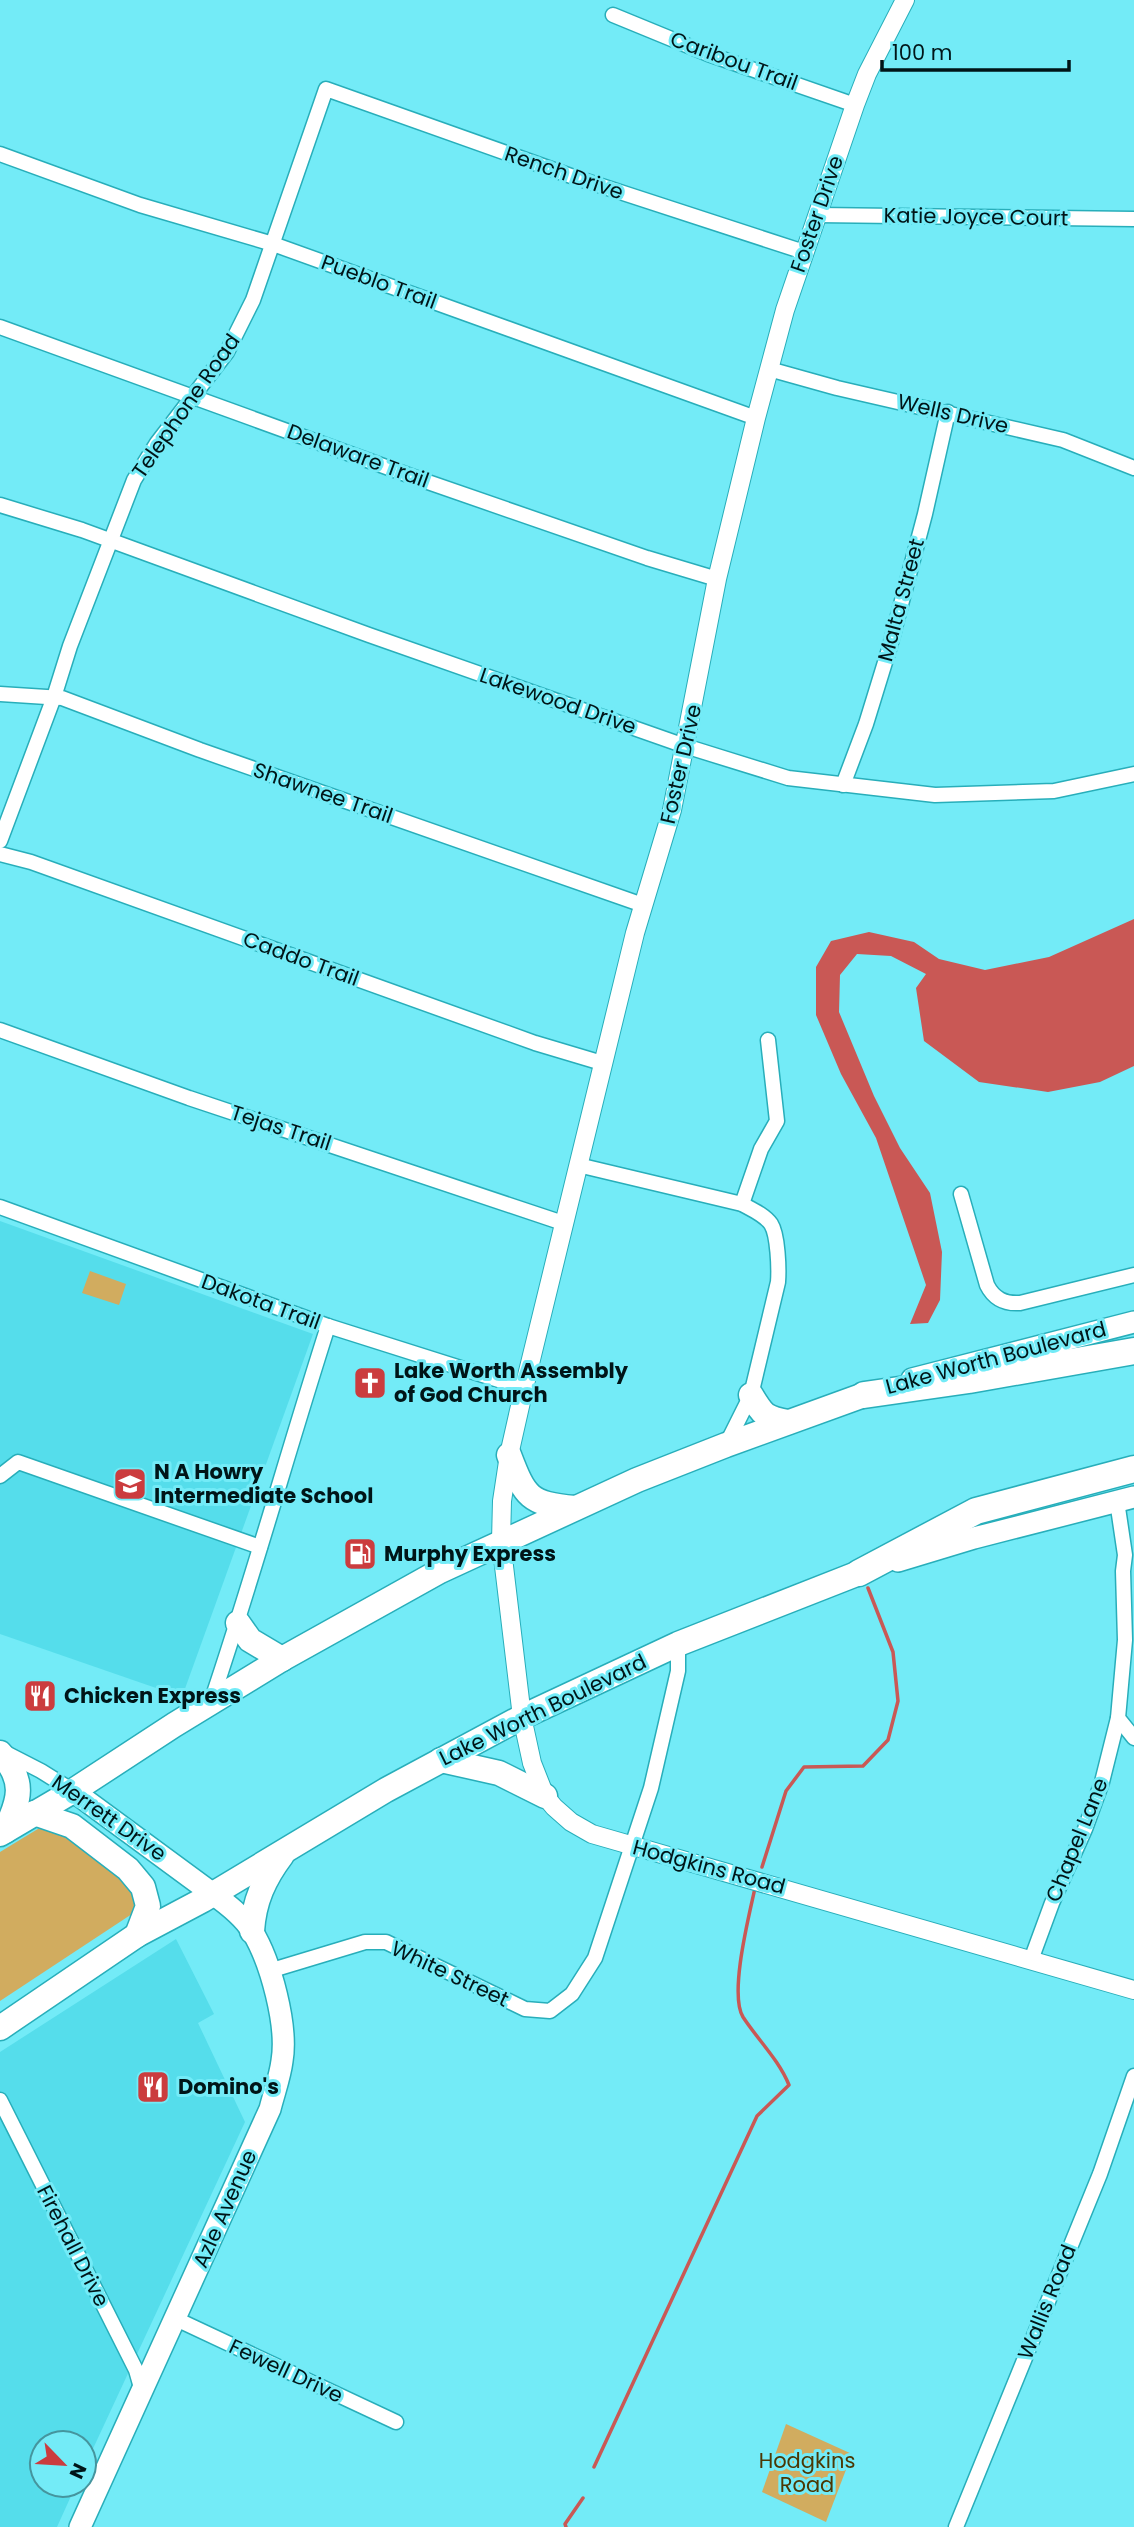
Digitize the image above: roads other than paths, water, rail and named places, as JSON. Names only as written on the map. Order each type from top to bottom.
[{"type":"highway","points":[[864,1395],[1134,1351]]},
{"type":"highway","points":[[751,1395],[761,1412],[770,1419],[788,1422]]},
{"type":"highway","name":"Lake Worth Boulevard","points":[[2,1832],[363,1612],[501,1541],[637,1480],[864,1395]]},
{"type":"highway","points":[[509,1455],[528,1495],[552,1506],[576,1508]]},
{"type":"highway","points":[[859,1573],[976,1511],[1134,1469]]},
{"type":"highway","name":"Lake Worth Boulevard","points":[[0,2028],[137,1935],[213,1894],[441,1760],[523,1717],[678,1644],[859,1573]]},
{"type":"highway","points":[[238,1623],[250,1640],[282,1660]]},
{"type":"highway","points":[[0,1751],[17,1778],[19,1794],[15,1809],[2,1832]]},
{"type":"highway","points":[[441,1760],[499,1773],[545,1796]]},
{"type":"highway","points":[[34,1813],[72,1826],[128,1869],[143,1886],[148,1906],[137,1935]]},
{"type":"highway","points":[[252,1931],[254,1909],[260,1891],[267,1875],[285,1850]]},
{"type":"main road","name":"Lake Worth Boulevard","points":[[864,1395],[906,1380],[976,1361],[1134,1322]]},
{"type":"main road","name":"Lake Worth Boulevard","points":[[859,1573],[974,1538],[1125,1499]]},
{"type":"main road","name":"Merrett Drive","points":[[73,1791],[213,1894]]},
{"type":"main road","name":"Azle Avenue","points":[[80,2527],[270,2109],[283,2060],[282,2017],[269,1971],[252,1931],[234,1910],[213,1894]]},
{"type":"street","name":"Foster Drive","points":[[501,1541],[501,1512],[509,1455],[524,1388],[643,905],[672,810],[717,579],[756,418],[804,252],[855,105],[867,74],[905,0]]},
{"type":"street","name":"Caribou Trail","points":[[612,15],[708,54],[855,105]]},
{"type":"street","name":"Telephone Road","points":[[0,841],[54,697],[70,646],[134,480],[240,330],[273,244],[326,89]]},
{"type":"street","name":"Rench Drive","points":[[326,89],[571,176],[804,252]]},
{"type":"street","name":"Pueblo Trail","points":[[0,154],[140,205],[273,244],[756,418]]},
{"type":"street","name":"Katie Joyce Court","points":[[817,215],[1134,219]]},
{"type":"street","name":"Delaware Trail","points":[[0,327],[647,558],[717,579]]},
{"type":"street","name":"Wells Drive","points":[[769,369],[837,388],[1063,440],[1134,468]]},
{"type":"street","name":"Malta Street","points":[[843,785],[866,724],[890,646],[925,514],[948,412]]},
{"type":"street","name":"Lakewood Drive","points":[[0,505],[111,541],[685,746],[788,778],[935,795],[1054,791],[1134,774]]},
{"type":"street","name":"Shawnee Trail","points":[[0,694],[62,698],[200,750],[643,905]]},
{"type":"street","name":"Caddo Trail","points":[[0,854],[31,862],[535,1043],[603,1063]]},
{"type":"street","name":"Tejas Trail","points":[[0,1030],[188,1098],[563,1223]]},
{"type":"street","points":[[742,1204],[761,1149],[777,1121],[768,1040]]},
{"type":"street","points":[[578,1165],[742,1204],[773,1227],[779,1269],[778,1282],[751,1395],[726,1445]]},
{"type":"street","points":[[961,1194],[987,1285],[991,1294],[999,1299],[1010,1304],[1020,1303],[1134,1275]]},
{"type":"street","name":"Dakota Trail","points":[[0,1207],[328,1326],[524,1388]]},
{"type":"street","points":[[211,1703],[328,1326]]},
{"type":"street","points":[[0,1476],[18,1462],[260,1547]]},
{"type":"street","name":"Chapel Lane","points":[[1031,1960],[1102,1782],[1118,1718],[1125,1640],[1125,1499]]},
{"type":"street","name":"Hodgkins Road","points":[[501,1541],[523,1717],[533,1763],[545,1796],[571,1822],[592,1834],[1134,1990]]},
{"type":"street","points":[[633,1846],[651,1788],[678,1671],[678,1644]]},
{"type":"street","points":[[1118,1718],[1134,1738]]},
{"type":"street","name":"Merrett Drive","points":[[0,1751],[41,1771],[73,1791]]},
{"type":"street","name":"White Street","points":[[269,1971],[365,1942],[386,1942],[524,2009],[550,2011],[572,1994],[594,1958],[633,1846]]},
{"type":"street","name":"Wallis Road","points":[[956,2527],[1100,2174],[1134,2076]]},
{"type":"street","name":"Firehall Drive","points":[[0,2100],[136,2371],[142,2392]]},
{"type":"street","name":"Fewell Drive","points":[[176,2319],[396,2422]]},
{"type":"waterway","points":[[762,1867],[786,1791],[804,1767],[863,1766],[888,1740],[898,1701],[893,1652],[868,1588]]},
{"type":"waterway","points":[[594,2467],[757,2116],[789,2085],[774,2059],[743,2017],[739,2006],[739,1973],[755,1888]]},
{"type":"waterway","points":[[566,2527],[565,2524],[583,2498]]},
{"type":"place","name":"Lake Worth Assembly of God Church","points":[[370,1383]]},
{"type":"place","name":"N A Howry Intermediate School","points":[[130,1484]]},
{"type":"place","name":"Murphy Express","points":[[360,1554]]},
{"type":"place","name":"Chicken Express","points":[[40,1696]]},
{"type":"place","name":"Domino's","points":[[153,2087]]}]
